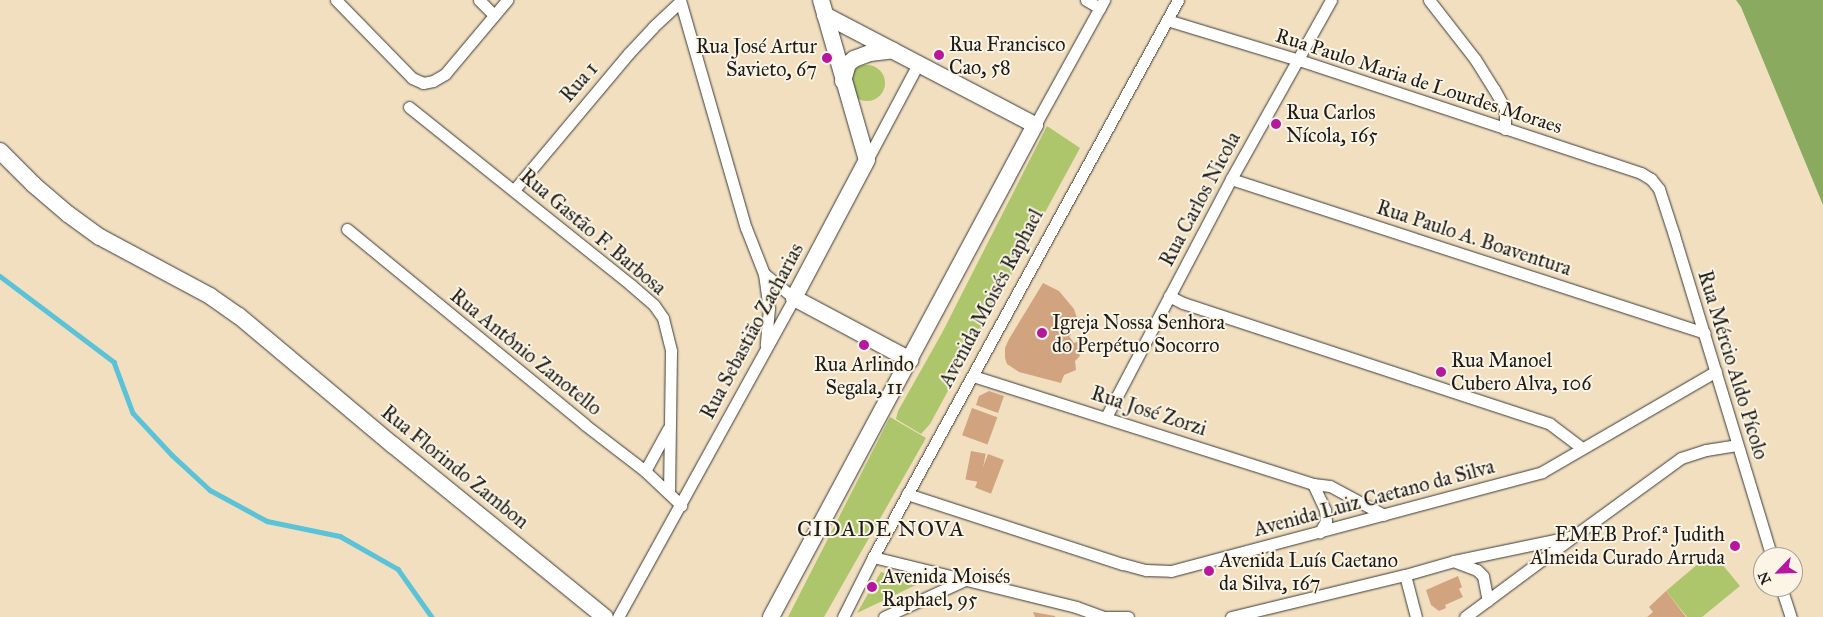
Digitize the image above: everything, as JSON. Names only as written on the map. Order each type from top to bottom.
[{"type":"street","points":[[336,0],[412,78],[423,83],[433,82],[445,74],[507,0]]},
{"type":"street","points":[[479,0],[494,14]]},
{"type":"street","points":[[771,617],[1102,4],[1086,0]]},
{"type":"street","name":"Avenida Moisés Raphael","points":[[843,617],[907,494],[1178,0]]},
{"type":"street","name":"Rua Carlos Nicola","points":[[1106,417],[1231,179],[1331,0]]},
{"type":"street","points":[[1429,0],[1475,60],[1494,89],[1505,110],[1505,128]]},
{"type":"street","points":[[680,2],[746,228],[764,274],[769,316],[766,351]]},
{"type":"street","name":"Rua 1","points":[[514,190],[629,53],[653,26],[680,2]]},
{"type":"street","points":[[823,7],[893,50],[993,101],[1035,125]]},
{"type":"street","points":[[823,7],[866,160]]},
{"type":"street","name":"Rua Paulo Maria de Lourdes Moraes","points":[[1167,20],[1299,60],[1641,173],[1656,184]]},
{"type":"street","points":[[843,81],[847,67],[854,59],[870,53],[893,50]]},
{"type":"street","name":"Rua Sebastião Zacharias","points":[[618,617],[766,351],[919,62]]},
{"type":"street","name":"Rua Gastão F. Barbosa","points":[[409,107],[631,285],[654,306],[663,318],[670,351],[669,491]]},
{"type":"street","name":"Rua Florindo Zambon","points":[[0,151],[26,178],[68,214],[100,237],[210,296],[280,348],[393,445],[605,617]]},
{"type":"street","name":"Rua Paulo A. Boaventura","points":[[1231,179],[1705,333]]},
{"type":"street","name":"Rua Mércio Aldo Pícolo","points":[[1656,184],[1666,209],[1705,333],[1769,547]]},
{"type":"street","name":"Rua Antônio Zanotello","points":[[347,229],[547,394],[645,471],[669,491],[681,505]]},
{"type":"street","points":[[764,274],[794,298],[910,360]]},
{"type":"street","points":[[1169,296],[1183,304],[1550,424],[1582,448]]},
{"type":"street","name":"Avenida Luiz Caetano da Silva","points":[[907,494],[1146,570],[1171,571],[1524,479],[1542,472],[1716,371]]},
{"type":"street","name":"Rua José Zorzi","points":[[973,376],[1313,484],[1330,486],[1384,515]]},
{"type":"street","points":[[645,471],[668,429]]},
{"type":"street","points":[[1465,617],[1682,458],[1706,450],[1737,445]]},
{"type":"street","points":[[1313,484],[1325,510],[1326,521],[1320,532]]},
{"type":"street","points":[[1231,617],[1275,612],[1454,561],[1574,536]]},
{"type":"street","points":[[873,557],[1076,607],[1104,617],[1128,617]]},
{"type":"street","points":[[1454,561],[1477,570],[1483,576],[1488,601]]},
{"type":"street","points":[[1406,575],[1416,617]]},
{"type":"street","points":[[884,617],[965,580]]},
{"type":"street","points":[[1785,597],[1791,617]]},
{"type":"green space","points":[[1736,0],[1823,0],[1823,205],[1741,7]]},
{"type":"green space","points":[[867,65],[874,66],[880,70],[884,76],[884,90],[880,96],[874,100],[867,101],[860,100],[854,96],[850,90],[849,83],[850,76],[854,70],[860,66]]},
{"type":"green space","points":[[1047,126],[1080,148],[930,424],[921,434],[896,419],[898,411],[942,333]]},
{"type":"green space","points":[[890,417],[926,438],[824,617],[788,617]]},
{"type":"green space","points":[[1712,552],[1740,586],[1702,617],[1687,617],[1666,591]]},
{"type":"green space","points":[[881,572],[920,583],[857,613],[872,587]]},
{"type":"building","name":"Igreja Nossa Senhora do Perpétuo Socorro","points":[[1043,283],[1059,291],[1074,309],[1077,318],[1069,336],[1074,343],[1079,341],[1082,351],[1078,352],[1080,356],[1075,361],[1076,370],[1064,375],[1061,383],[1019,372],[1007,364],[1005,358],[1005,348],[1009,339]]},
{"type":"building","points":[[989,391],[1004,396],[998,413],[976,405],[979,396]]},
{"type":"building","points":[[972,408],[997,417],[987,444],[962,435]]},
{"type":"building","points":[[971,451],[986,454],[980,482],[965,479]]},
{"type":"building","points":[[988,454],[1004,460],[991,494],[975,488]]},
{"type":"building","points":[[1458,576],[1462,587],[1459,589],[1463,597],[1445,605],[1446,608],[1439,611],[1431,605],[1426,590]]},
{"type":"building","points":[[1666,591],[1686,617],[1647,617],[1653,612],[1649,607]]},
{"type":"building","points":[[1033,612],[1055,616],[1055,617],[1035,617]]},
{"type":"waterway","points":[[0,276],[114,362],[133,413],[172,455],[210,490],[267,521],[340,536],[398,569],[432,617]]},
{"type":"place","name":"Rua Francisco Cao, 58","points":[[939,55]]},
{"type":"place","name":"Rua José Artur Savieto, 67","points":[[827,58]]},
{"type":"place","name":"Rua Carlos Nícola, 165","points":[[1276,124]]},
{"type":"place","name":"Igreja Nossa Senhora do Perpétuo Socorro","points":[[1042,333]]},
{"type":"place","name":"Rua Arlindo Segala, 11","points":[[864,345]]},
{"type":"place","name":"Rua Manoel Cubero Alva, 106","points":[[1441,372]]},
{"type":"place","name":"EMEB Prof.ª Judith Almeida Curado Arruda","points":[[1735,546]]},
{"type":"place","name":"Avenida Luís Caetano da Silva, 167","points":[[1209,571]]},
{"type":"place","name":"Avenida Moisés Raphael, 95","points":[[872,587]]},
{"type":"district","name":"CIDADE NOVA","points":[[881,529]]}]
